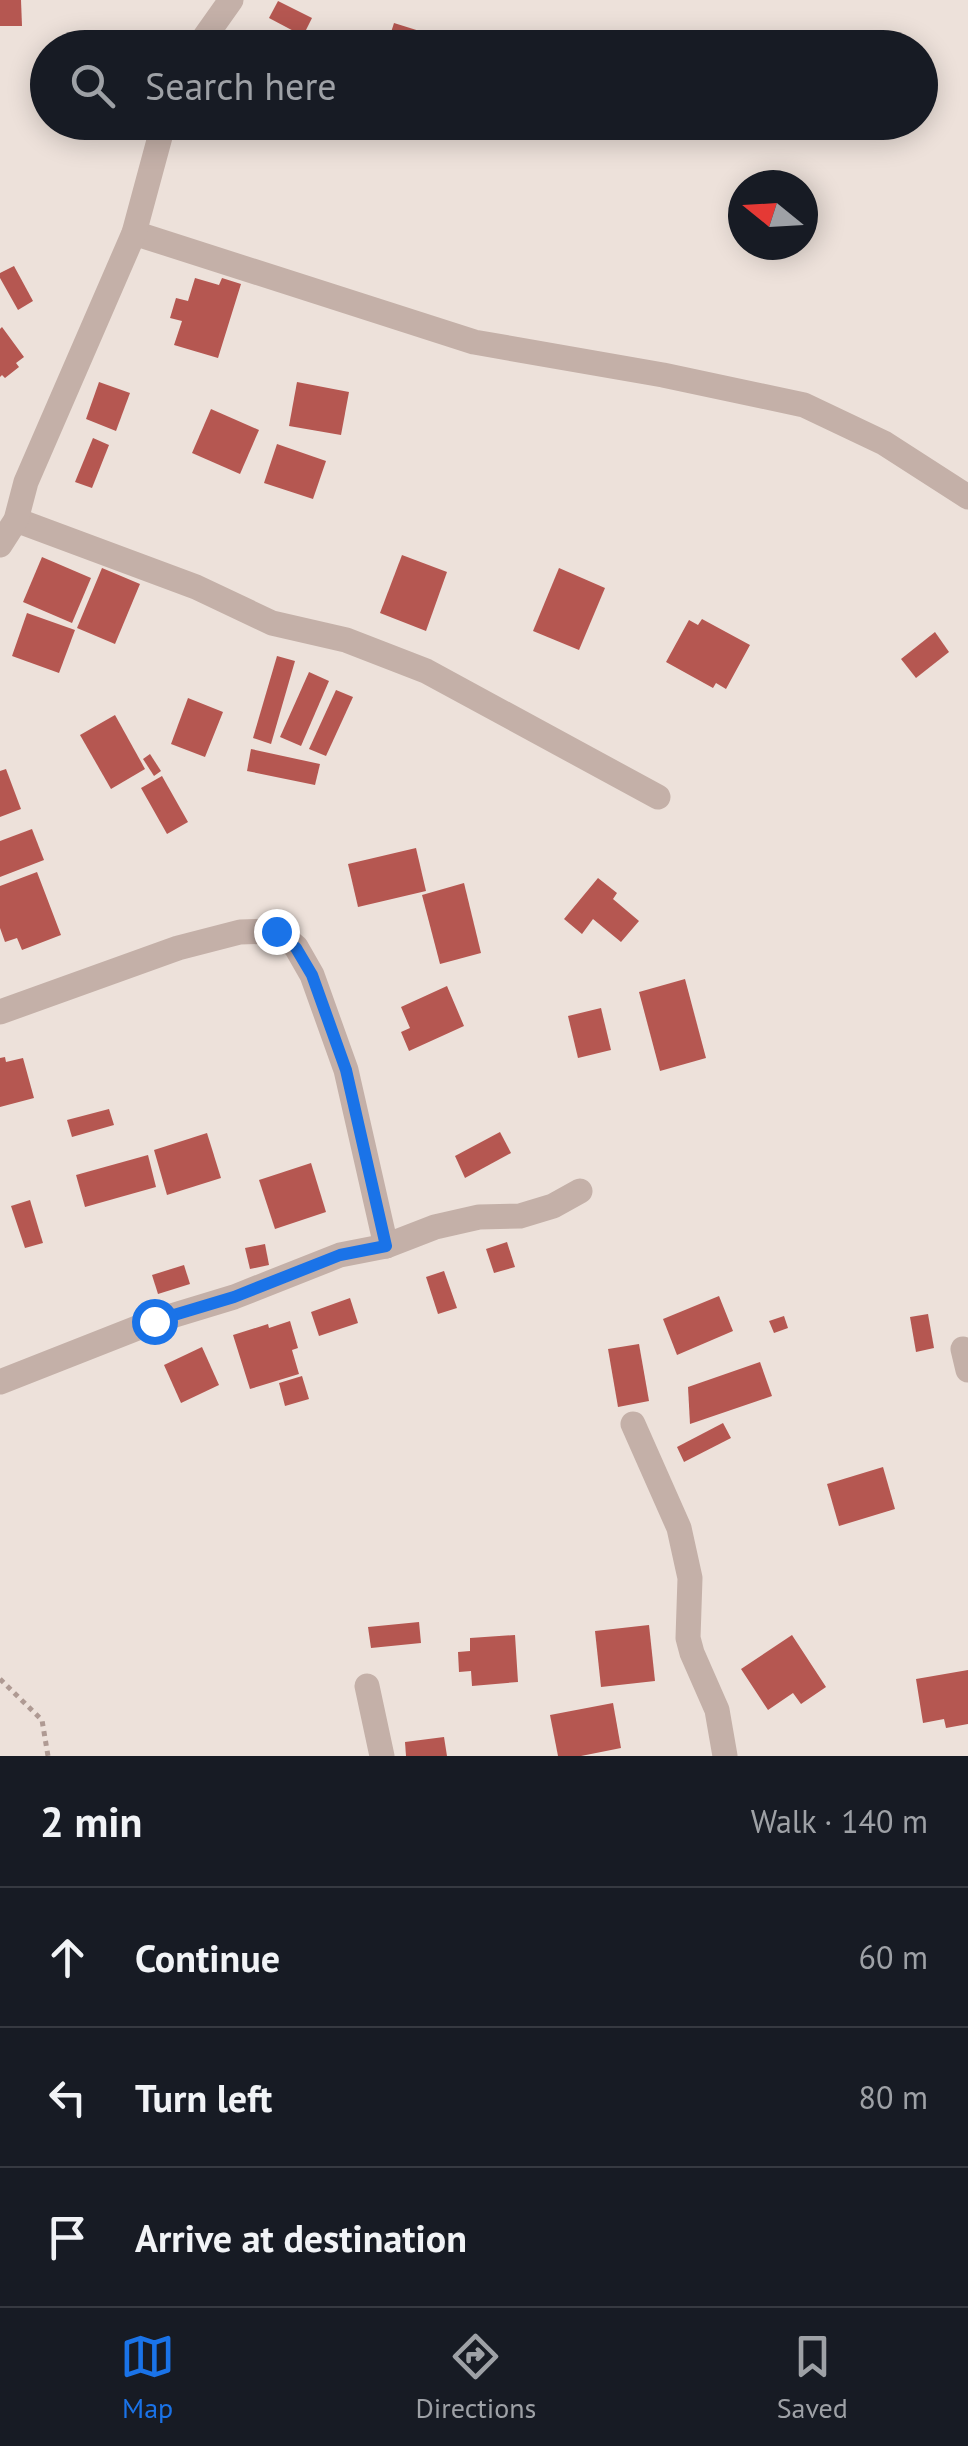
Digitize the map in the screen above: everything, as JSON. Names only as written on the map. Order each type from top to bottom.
[{"type":"street","points":[[211,30],[232,0]]},
{"type":"street","points":[[0,545],[16,520],[33,464],[134,233],[159,140]]},
{"type":"street","points":[[134,233],[474,342],[663,375],[804,405],[884,443],[968,498]]},
{"type":"street","points":[[16,520],[196,587],[272,623],[346,640],[426,671],[658,797]]},
{"type":"street","points":[[0,1012],[178,948],[240,932],[276,931],[296,948],[312,975],[346,1070],[386,1246]]},
{"type":"street","points":[[0,1382],[154,1321],[234,1297],[340,1255],[386,1246],[435,1227],[478,1217],[520,1216],[553,1206],[580,1191]]},
{"type":"street","points":[[633,1424],[679,1528],[690,1578],[688,1638],[717,1710],[724,1756]]},
{"type":"street","points":[[367,1686],[382,1756]]},
{"type":"path","points":[[0,1679],[42,1720],[48,1756]]},
{"type":"building","points":[[0,0],[21,0],[22,26],[0,26]]},
{"type":"building","points":[[278,1],[312,18],[306,30],[292,30],[269,18]]},
{"type":"building","points":[[394,23],[416,30],[392,30]]},
{"type":"building","points":[[14,266],[33,301],[18,310],[0,278],[0,273]]},
{"type":"building","points":[[195,278],[219,285],[222,278],[241,284],[218,358],[174,345],[182,321],[170,318],[176,298],[188,301]]},
{"type":"building","points":[[2,327],[24,357],[16,363],[19,367],[5,378],[0,377]]},
{"type":"building","points":[[99,382],[130,393],[116,431],[86,419]]},
{"type":"building","points":[[297,382],[349,392],[341,435],[289,426]]},
{"type":"building","points":[[211,409],[259,430],[240,474],[192,453]]},
{"type":"building","points":[[93,438],[109,445],[92,488],[75,482]]},
{"type":"building","points":[[277,444],[326,461],[313,499],[264,483]]},
{"type":"building","points":[[402,555],[447,572],[426,631],[380,613]]},
{"type":"building","points":[[42,557],[91,578],[72,623],[23,602]]},
{"type":"building","points":[[102,568],[140,584],[115,644],[77,628]]},
{"type":"building","points":[[559,568],[605,588],[579,650],[533,631]]},
{"type":"building","points":[[27,613],[75,630],[59,673],[12,656]]},
{"type":"building","points":[[702,619],[750,645],[726,689],[716,683],[713,688],[666,662],[689,620],[698,625]]},
{"type":"building","points":[[935,632],[949,652],[916,678],[901,659]]},
{"type":"building","points":[[277,656],[295,661],[271,744],[253,738]]},
{"type":"building","points":[[309,672],[329,681],[301,746],[280,737]]},
{"type":"building","points":[[336,690],[353,697],[326,756],[309,749]]},
{"type":"building","points":[[188,698],[223,712],[205,757],[171,744]]},
{"type":"building","points":[[115,715],[145,769],[111,789],[80,735]]},
{"type":"building","points":[[251,749],[320,764],[315,785],[247,771]]},
{"type":"building","points":[[150,754],[161,771],[154,776],[143,759]]},
{"type":"building","points":[[6,769],[21,809],[0,817],[0,771]]},
{"type":"building","points":[[162,776],[188,822],[167,834],[141,788]]},
{"type":"building","points":[[32,829],[44,860],[0,877],[0,841]]},
{"type":"building","points":[[416,848],[426,891],[358,907],[348,864]]},
{"type":"building","points":[[37,872],[61,935],[22,950],[17,938],[5,942],[0,928],[0,886]]},
{"type":"building","points":[[598,878],[617,893],[613,899],[639,921],[621,942],[593,919],[582,934],[564,919]]},
{"type":"building","points":[[464,883],[481,953],[440,964],[422,895]]},
{"type":"building","points":[[685,979],[706,1058],[660,1071],[639,992]]},
{"type":"building","points":[[447,986],[464,1026],[409,1051],[401,1032],[410,1028],[401,1007]]},
{"type":"building","points":[[601,1008],[611,1050],[578,1058],[568,1016]]},
{"type":"building","points":[[5,1057],[6,1062],[23,1058],[34,1098],[0,1107],[0,1058]]},
{"type":"building","points":[[109,1109],[114,1125],[72,1137],[67,1120]]},
{"type":"building","points":[[500,1132],[511,1153],[465,1178],[455,1156]]},
{"type":"building","points":[[207,1133],[221,1178],[167,1195],[154,1150]]},
{"type":"building","points":[[148,1155],[156,1187],[85,1207],[76,1175]]},
{"type":"building","points":[[311,1163],[326,1212],[275,1229],[259,1180]]},
{"type":"building","points":[[30,1200],[43,1243],[25,1248],[11,1206]]},
{"type":"building","points":[[507,1242],[515,1267],[494,1273],[486,1249]]},
{"type":"building","points":[[265,1244],[269,1265],[250,1269],[245,1248]]},
{"type":"building","points":[[184,1265],[190,1284],[158,1294],[152,1275]]},
{"type":"building","points":[[444,1271],[457,1308],[438,1314],[426,1277]]},
{"type":"building","points":[[719,1296],[733,1331],[677,1355],[663,1319]]},
{"type":"building","points":[[350,1298],[358,1323],[319,1336],[311,1312]]},
{"type":"building","points":[[928,1314],[934,1348],[916,1352],[910,1317]]},
{"type":"building","points":[[784,1316],[788,1328],[774,1333],[769,1321]]},
{"type":"building","points":[[290,1321],[298,1348],[292,1350],[299,1374],[250,1389],[233,1335]]},
{"type":"building","points":[[639,1344],[649,1401],[618,1407],[608,1349]]},
{"type":"building","points":[[202,1347],[219,1385],[181,1403],[164,1365]]},
{"type":"building","points":[[760,1362],[772,1396],[690,1424],[688,1387]]},
{"type":"building","points":[[302,1376],[309,1399],[285,1406],[279,1383]]},
{"type":"building","points":[[723,1423],[731,1438],[684,1462],[677,1447]]},
{"type":"building","points":[[883,1467],[895,1509],[839,1526],[827,1484]]},
{"type":"building","points":[[419,1622],[421,1643],[371,1648],[368,1627]]},
{"type":"building","points":[[649,1625],[655,1681],[601,1687],[595,1631]]},
{"type":"building","points":[[515,1635],[518,1682],[472,1686],[471,1671],[459,1672],[458,1652],[470,1651],[470,1638]]},
{"type":"building","points":[[792,1635],[826,1687],[801,1704],[793,1693],[768,1710],[741,1669]]},
{"type":"building","points":[[968,1670],[968,1724],[946,1728],[944,1719],[923,1723],[916,1679]]},
{"type":"building","points":[[613,1703],[621,1748],[558,1756],[550,1715]]},
{"type":"building","points":[[444,1737],[447,1756],[406,1756],[405,1742]]},
{"type":"route","points":[[154,1321],[234,1297],[340,1255],[386,1246],[346,1070],[312,975],[296,948],[276,931]]}]
